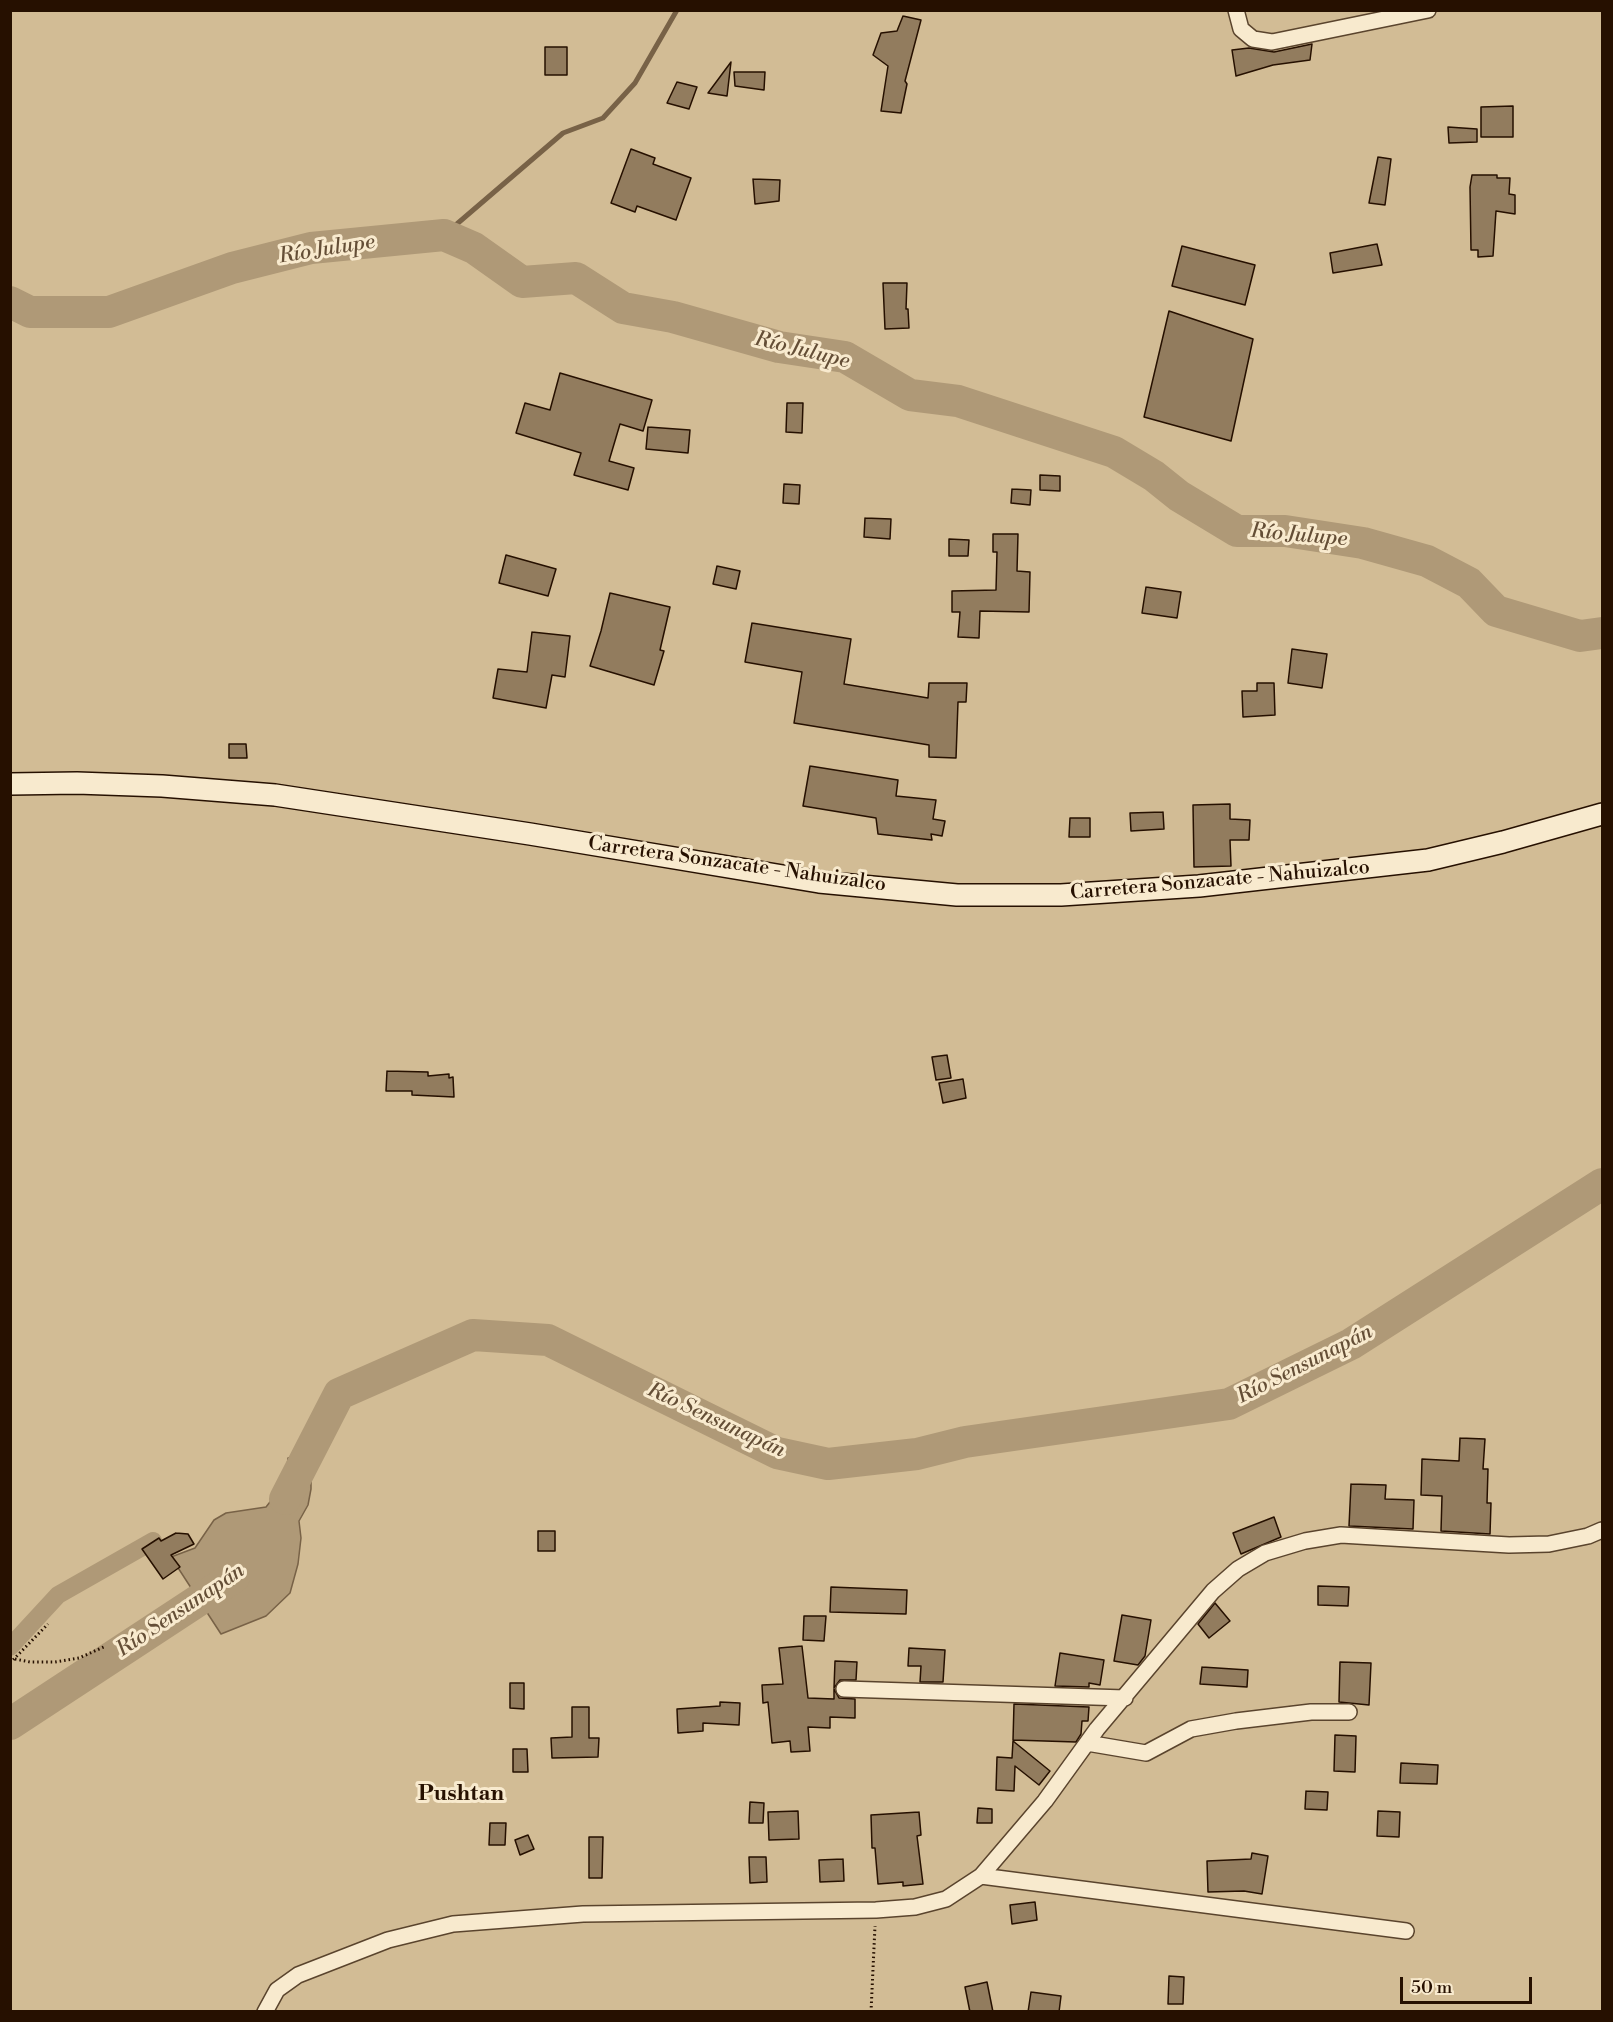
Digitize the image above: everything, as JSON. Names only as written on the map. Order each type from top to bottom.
[{"type":"street","points":[[1236,10],[1241,29],[1253,39],[1272,42],[1428,10]]},
{"type":"street","name":"Carretera Sonzacate - Nahuizalco","points":[[10,784],[77,783],[162,786],[275,795],[819,882],[957,895],[1062,896],[1199,886],[1428,860],[1602,814]]},
{"type":"street","points":[[265,2012],[277,1989],[298,1975],[388,1940],[453,1924],[583,1914],[876,1910],[915,1907],[946,1899],[981,1876],[1045,1801],[1097,1729],[1213,1591],[1238,1569],[1265,1553],[1305,1541],[1341,1535],[1509,1545],[1549,1544],[1588,1536],[1602,1530]]},
{"type":"street","points":[[844,1689],[1125,1698]]},
{"type":"street","points":[[1088,1743],[1146,1753],[1191,1729],[1311,1712],[1349,1712]]},
{"type":"street","points":[[981,1876],[1406,1931]]},
{"type":"path","points":[[10,1663],[48,1624]]},
{"type":"path","points":[[15,1659],[30,1662],[55,1662],[79,1658],[106,1646]]},
{"type":"path","points":[[871,2012],[876,1910]]},
{"type":"shaded area","points":[[11,11],[1602,11],[1602,2011],[11,2012]]},
{"type":"shaded area","points":[[296,1456],[308,1466],[311,1472],[311,1489],[308,1505],[299,1521],[301,1538],[298,1564],[290,1593],[266,1616],[221,1634],[171,1557],[195,1548],[214,1520],[226,1513],[266,1507],[286,1477],[288,1458]]},
{"type":"building","points":[[903,16],[921,20],[905,81],[907,84],[901,113],[881,111],[888,66],[873,55],[881,33],[897,31]]},
{"type":"building","points":[[1312,44],[1310,60],[1273,65],[1236,76],[1232,50],[1249,48],[1274,52]]},
{"type":"building","points":[[545,47],[567,47],[567,75],[545,75]]},
{"type":"building","points":[[731,62],[727,96],[708,93]]},
{"type":"building","points":[[734,72],[765,72],[764,90],[735,86]]},
{"type":"building","points":[[677,82],[697,87],[689,109],[667,103]]},
{"type":"building","points":[[1513,106],[1513,137],[1481,137],[1481,107]]},
{"type":"building","points":[[1448,127],[1477,129],[1477,142],[1449,143]]},
{"type":"building","points":[[631,149],[655,158],[653,164],[691,178],[676,220],[637,206],[635,212],[611,203]]},
{"type":"building","points":[[1378,157],[1391,159],[1385,205],[1369,203]]},
{"type":"building","points":[[1472,175],[1497,175],[1497,178],[1510,178],[1509,194],[1515,195],[1515,214],[1496,211],[1493,256],[1478,257],[1478,250],[1471,250],[1470,187]]},
{"type":"building","points":[[753,179],[780,180],[779,201],[755,204]]},
{"type":"building","points":[[1377,244],[1382,265],[1333,273],[1330,253]]},
{"type":"building","points":[[1182,246],[1255,265],[1245,305],[1172,286]]},
{"type":"building","points":[[883,283],[907,283],[906,309],[908,309],[909,328],[885,329]]},
{"type":"building","points":[[1169,311],[1253,339],[1231,441],[1144,417]]},
{"type":"building","points":[[560,373],[652,400],[643,431],[620,424],[609,461],[634,468],[628,490],[574,475],[581,453],[516,433],[525,403],[550,410]]},
{"type":"building","points":[[787,403],[803,403],[802,433],[786,432]]},
{"type":"building","points":[[648,427],[690,430],[688,453],[646,449]]},
{"type":"building","points":[[1040,475],[1060,476],[1060,491],[1040,490]]},
{"type":"building","points":[[784,484],[800,485],[799,504],[783,503]]},
{"type":"building","points":[[1012,489],[1031,490],[1030,505],[1011,503]]},
{"type":"building","points":[[865,518],[891,519],[890,539],[864,537]]},
{"type":"building","points":[[993,534],[1018,534],[1017,571],[1030,572],[1029,612],[980,611],[979,638],[958,637],[960,612],[952,612],[952,591],[996,590],[997,552],[993,552]]},
{"type":"building","points":[[949,539],[969,540],[968,556],[949,556]]},
{"type":"building","points":[[506,555],[556,569],[548,596],[499,583]]},
{"type":"building","points":[[717,566],[740,571],[736,589],[713,584]]},
{"type":"building","points":[[1146,587],[1181,592],[1177,618],[1142,613]]},
{"type":"building","points":[[610,593],[670,607],[660,650],[664,651],[654,685],[590,666]]},
{"type":"building","points":[[752,623],[851,639],[844,684],[928,698],[929,683],[967,683],[966,702],[958,702],[956,758],[929,757],[929,745],[794,723],[802,672],[745,662]]},
{"type":"building","points":[[532,632],[570,636],[565,677],[552,675],[546,708],[493,698],[498,669],[527,672]]},
{"type":"building","points":[[1292,649],[1327,654],[1322,688],[1288,683]]},
{"type":"building","points":[[1257,683],[1274,683],[1275,715],[1243,717],[1242,691],[1257,691]]},
{"type":"building","points":[[229,744],[246,744],[247,758],[229,758]]},
{"type":"building","points":[[810,766],[898,780],[896,796],[936,800],[933,819],[945,821],[942,836],[931,834],[932,840],[878,834],[876,818],[803,806]]},
{"type":"building","points":[[1230,804],[1230,819],[1250,820],[1249,840],[1230,840],[1231,866],[1194,867],[1193,805]]},
{"type":"building","points":[[1163,812],[1164,829],[1131,831],[1130,813]]},
{"type":"building","points":[[1070,818],[1090,818],[1090,837],[1069,837]]},
{"type":"building","points":[[947,1055],[951,1078],[936,1080],[932,1057]]},
{"type":"building","points":[[387,1071],[428,1072],[428,1076],[449,1074],[449,1078],[453,1077],[454,1097],[412,1095],[412,1091],[386,1091]]},
{"type":"building","points":[[963,1079],[966,1098],[943,1103],[939,1083]]},
{"type":"building","points":[[1460,1438],[1485,1439],[1483,1469],[1488,1469],[1487,1503],[1491,1503],[1490,1534],[1441,1531],[1442,1496],[1421,1495],[1422,1459],[1459,1461]]},
{"type":"building","points":[[1351,1484],[1386,1485],[1385,1499],[1414,1500],[1413,1529],[1349,1526]]},
{"type":"building","points":[[1274,1517],[1281,1537],[1241,1554],[1233,1533]]},
{"type":"building","points":[[538,1531],[555,1531],[555,1551],[538,1551]]},
{"type":"building","points":[[176,1533],[188,1534],[194,1544],[171,1555],[180,1567],[163,1579],[142,1549],[159,1538],[161,1541]]},
{"type":"building","points":[[1318,1586],[1349,1587],[1348,1606],[1318,1605]]},
{"type":"building","points":[[831,1587],[907,1590],[906,1614],[830,1612]]},
{"type":"building","points":[[1215,1603],[1230,1621],[1209,1638],[1198,1624]]},
{"type":"building","points":[[1122,1615],[1151,1620],[1145,1656],[1138,1665],[1114,1661]]},
{"type":"building","points":[[804,1616],[826,1616],[824,1641],[803,1640]]},
{"type":"building","points":[[802,1646],[808,1698],[834,1699],[834,1689],[839,1698],[855,1699],[855,1718],[830,1717],[830,1728],[808,1727],[810,1751],[791,1752],[790,1741],[772,1743],[768,1702],[763,1703],[762,1685],[783,1684],[779,1648]]},
{"type":"building","points":[[909,1648],[945,1650],[943,1682],[920,1682],[921,1666],[908,1666]]},
{"type":"building","points":[[1060,1653],[1104,1660],[1100,1685],[1089,1683],[1089,1687],[1055,1686]]},
{"type":"building","points":[[835,1661],[857,1662],[856,1680],[840,1680],[834,1688]]},
{"type":"building","points":[[1340,1662],[1371,1663],[1369,1705],[1339,1702]]},
{"type":"building","points":[[1202,1667],[1248,1670],[1247,1687],[1200,1684]]},
{"type":"building","points":[[510,1683],[524,1683],[524,1709],[510,1708]]},
{"type":"building","points":[[720,1702],[740,1703],[739,1725],[703,1723],[703,1731],[678,1733],[677,1709],[720,1706]]},
{"type":"building","points":[[1014,1704],[1089,1707],[1088,1721],[1082,1721],[1081,1734],[1076,1742],[1013,1740]]},
{"type":"building","points":[[572,1707],[589,1707],[589,1738],[599,1738],[598,1757],[552,1758],[551,1738],[572,1737]]},
{"type":"building","points":[[1335,1735],[1356,1736],[1355,1772],[1334,1771]]},
{"type":"building","points":[[1013,1741],[1050,1771],[1039,1785],[1015,1766],[1014,1791],[996,1790],[997,1757],[1012,1758]]},
{"type":"building","points":[[513,1749],[527,1749],[528,1772],[513,1772]]},
{"type":"building","points":[[1401,1763],[1438,1765],[1437,1784],[1400,1783]]},
{"type":"building","points":[[1306,1791],[1328,1792],[1327,1810],[1305,1809]]},
{"type":"building","points":[[750,1802],[764,1803],[763,1823],[749,1823]]},
{"type":"building","points":[[978,1808],[992,1809],[992,1823],[977,1823]]},
{"type":"building","points":[[798,1811],[799,1839],[769,1840],[768,1812]]},
{"type":"building","points":[[1378,1811],[1400,1812],[1399,1837],[1377,1836]]},
{"type":"building","points":[[919,1812],[921,1835],[917,1836],[923,1884],[903,1886],[903,1882],[878,1884],[875,1848],[872,1848],[871,1815]]},
{"type":"building","points":[[490,1823],[506,1823],[505,1845],[489,1845]]},
{"type":"building","points":[[528,1835],[534,1849],[520,1855],[515,1840]]},
{"type":"building","points":[[589,1837],[603,1837],[602,1878],[589,1878]]},
{"type":"building","points":[[1252,1853],[1268,1856],[1262,1894],[1244,1891],[1208,1892],[1207,1861],[1251,1859]]},
{"type":"building","points":[[749,1857],[766,1857],[767,1882],[750,1883]]},
{"type":"building","points":[[843,1859],[844,1881],[820,1882],[819,1860]]},
{"type":"building","points":[[1035,1902],[1037,1920],[1012,1924],[1010,1905]]},
{"type":"building","points":[[1169,1976],[1184,1977],[1183,2004],[1168,2004]]},
{"type":"building","points":[[987,1982],[993,2012],[970,2012],[965,1987]]},
{"type":"building","points":[[1031,1992],[1061,1996],[1059,2012],[1028,2012]]},
{"type":"waterway","points":[[444,235],[563,133],[603,118],[635,83],[677,10]]},
{"type":"waterway","name":"Río Julupe","points":[[10,302],[30,312],[109,312],[232,268],[311,248],[444,235],[474,248],[522,282],[576,278],[623,308],[673,317],[779,347],[845,357],[910,395],[958,401],[1114,452],[1154,476],[1179,496],[1237,531],[1285,531],[1363,543],[1427,561],[1469,583],[1496,611],[1580,636],[1602,633]]},
{"type":"waterway","name":"Río Sensunapán","points":[[285,1499],[339,1394],[473,1335],[548,1340],[777,1453],[828,1464],[917,1454],[965,1442],[1229,1404],[1351,1344],[1602,1184]]},
{"type":"waterway","points":[[10,1647],[58,1595],[153,1541]]},
{"type":"waterway","name":"Río Sensunapán","points":[[10,1724],[234,1577]]},
{"type":"district","name":"Pushtan","points":[[461,1795]]}]
